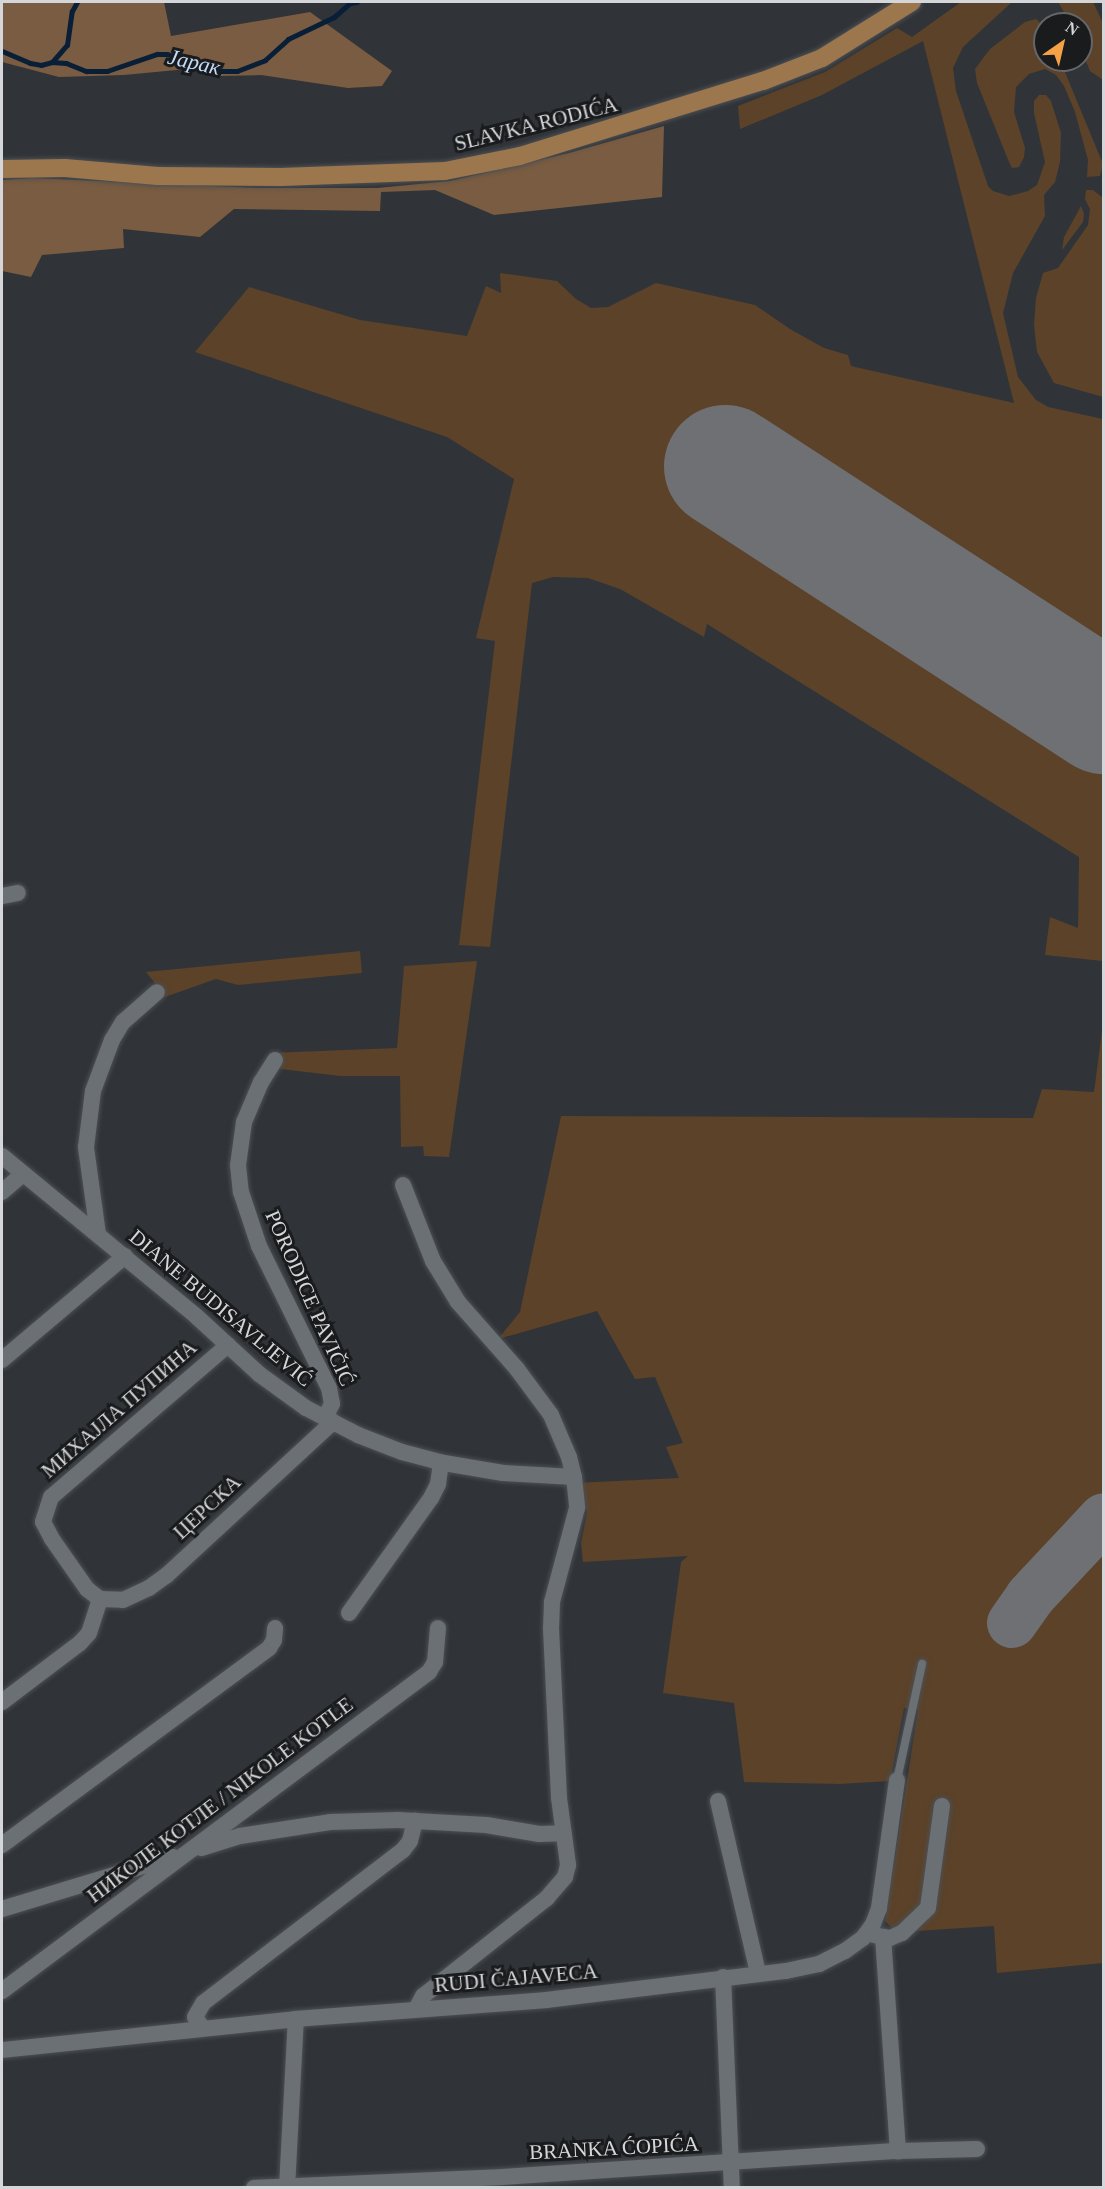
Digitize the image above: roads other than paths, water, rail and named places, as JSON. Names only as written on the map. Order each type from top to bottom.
[{"type":"main road","name":"SLAVKA RODIĆA","points":[[2,169],[65,168],[158,176],[281,177],[373,175],[456,169],[520,156],[763,81],[822,58],[912,2]]},
{"type":"street","points":[[98,1234],[86,1147],[93,1091],[102,1062],[118,1031],[139,1006],[157,992]]},
{"type":"street","name":"PORODICE PAVIČIĆ","points":[[274,1060],[261,1082],[244,1122],[238,1165],[241,1192],[259,1246],[329,1388],[332,1404],[329,1419]]},
{"type":"street","name":"DIANE BUDISAVLJEVIĆ","points":[[2,1156],[125,1256],[270,1382],[306,1408],[402,1452],[441,1462],[503,1473],[574,1477]]},
{"type":"street","points":[[2,1192],[23,1173]]},
{"type":"street","points":[[403,1185],[433,1261],[458,1302],[538,1395],[561,1435],[574,1477],[577,1508],[552,1602],[551,1628],[562,1833],[568,1865],[565,1877],[558,1887],[423,1996],[416,2009]]},
{"type":"street","points":[[2,1360],[125,1256]]},
{"type":"street","name":"МИХАЈЛА ПУПИНА","points":[[100,1599],[87,1588],[52,1539],[43,1522],[51,1497],[228,1345]]},
{"type":"street","name":"ЦЕРСКА","points":[[100,1599],[123,1600],[143,1591],[167,1575],[329,1419]]},
{"type":"street","points":[[349,1613],[431,1498],[438,1484],[441,1462]]},
{"type":"street","points":[[2,1702],[89,1633],[100,1599]]},
{"type":"street","points":[[2,1845],[269,1648],[275,1628]]},
{"type":"street","name":"НИКОЛЕ КОТЛЕ / NIKOLE KOTLE","points":[[2,1991],[429,1672],[435,1662],[438,1628]]},
{"type":"street","name":"RUDI ČAJAVECA","points":[[2,2050],[202,2027],[546,2000],[819,1964],[875,1935],[897,1780]]},
{"type":"street","points":[[718,1801],[758,1973]]},
{"type":"street","points":[[898,2151],[875,1935],[902,1933],[928,1908],[942,1806]]},
{"type":"street","points":[[2,1908],[240,1836],[330,1822],[415,1821],[486,1825],[539,1834],[562,1833]]},
{"type":"street","points":[[202,2027],[195,2017],[203,2003],[403,1850],[410,1841],[415,1821]]},
{"type":"street","points":[[723,1977],[732,2187]]},
{"type":"street","points":[[287,2186],[296,2019]]},
{"type":"street","name":"BRANKA ĆOPIĆA","points":[[254,2187],[502,2177],[898,2151],[977,2149]]},
{"type":"lane","points":[[897,1780],[922,1664]]},
{"type":"waterway","points":[[2,51],[30,63],[41,65],[52,62],[67,45],[72,11],[77,2]]},
{"type":"waterway","name":"Јарак","points":[[52,62],[66,63],[86,71],[107,71],[157,54],[167,54],[215,71],[237,71],[265,60],[288,39],[334,17],[350,3],[357,2]]}]
